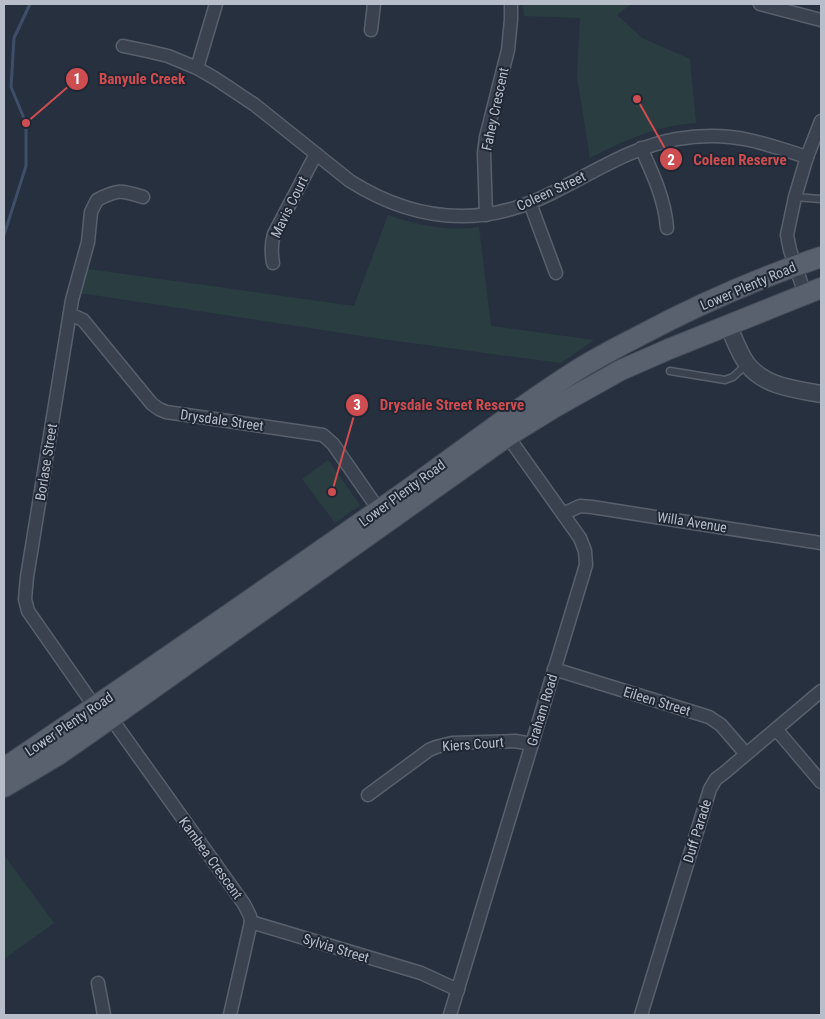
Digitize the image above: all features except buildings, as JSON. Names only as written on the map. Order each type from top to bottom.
[{"type":"main road","name":"Lower Plenty Road","points":[[4,787],[58,755],[111,718],[503,430],[572,373],[659,325],[718,297],[821,257]]},
{"type":"main road","name":"Lower Plenty Road","points":[[4,768],[379,510],[503,430],[563,402],[621,370],[813,291]]},
{"type":"main road","points":[[718,297],[728,325]]},
{"type":"street","points":[[197,68],[216,4]]},
{"type":"street","points":[[371,30],[374,4]]},
{"type":"street","name":"Fahey Crescent","points":[[486,215],[484,153],[486,136],[508,50],[511,4]]},
{"type":"street","points":[[760,4],[821,20]]},
{"type":"street","name":"Coleen Street","points":[[123,46],[168,56],[197,68],[237,92],[350,181],[398,205],[434,214],[451,216],[486,215],[511,210],[552,194],[641,148],[678,138],[731,137],[756,142],[807,157]]},
{"type":"street","points":[[813,291],[795,266],[787,235],[795,197],[807,157],[820,126]]},
{"type":"street","points":[[641,148],[662,201],[666,228]]},
{"type":"street","name":"Mavis Court","points":[[273,263],[271,243],[274,234],[316,154]]},
{"type":"street","name":"Borlase Street","points":[[95,707],[28,610],[25,599],[27,577],[72,300],[88,242],[91,212],[97,200],[117,191],[143,197]]},
{"type":"street","points":[[530,203],[556,273]]},
{"type":"street","name":"Drysdale Street","points":[[70,314],[82,320],[152,404],[159,409],[166,412],[323,435],[333,444],[379,510]]},
{"type":"street","points":[[728,325],[747,364],[755,373],[777,385],[821,394]]},
{"type":"street","name":"Graham Road","points":[[450,1015],[586,565],[583,544],[564,514],[503,430]]},
{"type":"street","name":"Willa Avenue","points":[[564,514],[580,506],[592,506],[821,543]]},
{"type":"street","name":"Eileen Street","points":[[554,669],[709,717],[721,725],[746,754]]},
{"type":"street","name":"Duff Parade","points":[[641,1015],[710,789],[716,779],[821,691]]},
{"type":"street","name":"Kambea Crescent","points":[[111,718],[244,904],[251,922]]},
{"type":"street","points":[[776,729],[821,782]]},
{"type":"street","name":"Kiers Court","points":[[368,795],[429,750],[436,747],[452,743],[515,741],[532,744]]},
{"type":"street","points":[[230,1015],[251,922]]},
{"type":"street","name":"Sylvia Street","points":[[251,922],[460,985]]},
{"type":"street","points":[[98,983],[104,1015]]},
{"type":"lane","points":[[795,197],[821,199]]},
{"type":"lane","points":[[670,371],[725,380],[733,377],[747,364]]},
{"type":"green space","points":[[523,4],[631,4],[617,15],[642,38],[690,59],[696,123],[666,127],[653,131],[616,145],[590,158],[577,76],[580,18],[524,16]]},
{"type":"green space","points":[[388,215],[433,227],[456,229],[479,227],[491,326],[594,340],[561,363],[382,339],[80,293],[88,269],[354,306]]},
{"type":"green space","points":[[328,460],[360,505],[335,523],[302,479]]},
{"type":"green space","points":[[4,855],[54,923],[4,959]]},
{"type":"waterway","points":[[4,235],[26,166],[26,123],[11,87],[14,38],[30,4]]},
{"type":"place","name":"Coleen Reserve","points":[[637,99]]},
{"type":"place","name":"Banyule Creek","points":[[26,123]]},
{"type":"place","name":"Drysdale Street Reserve","points":[[332,492]]}]
